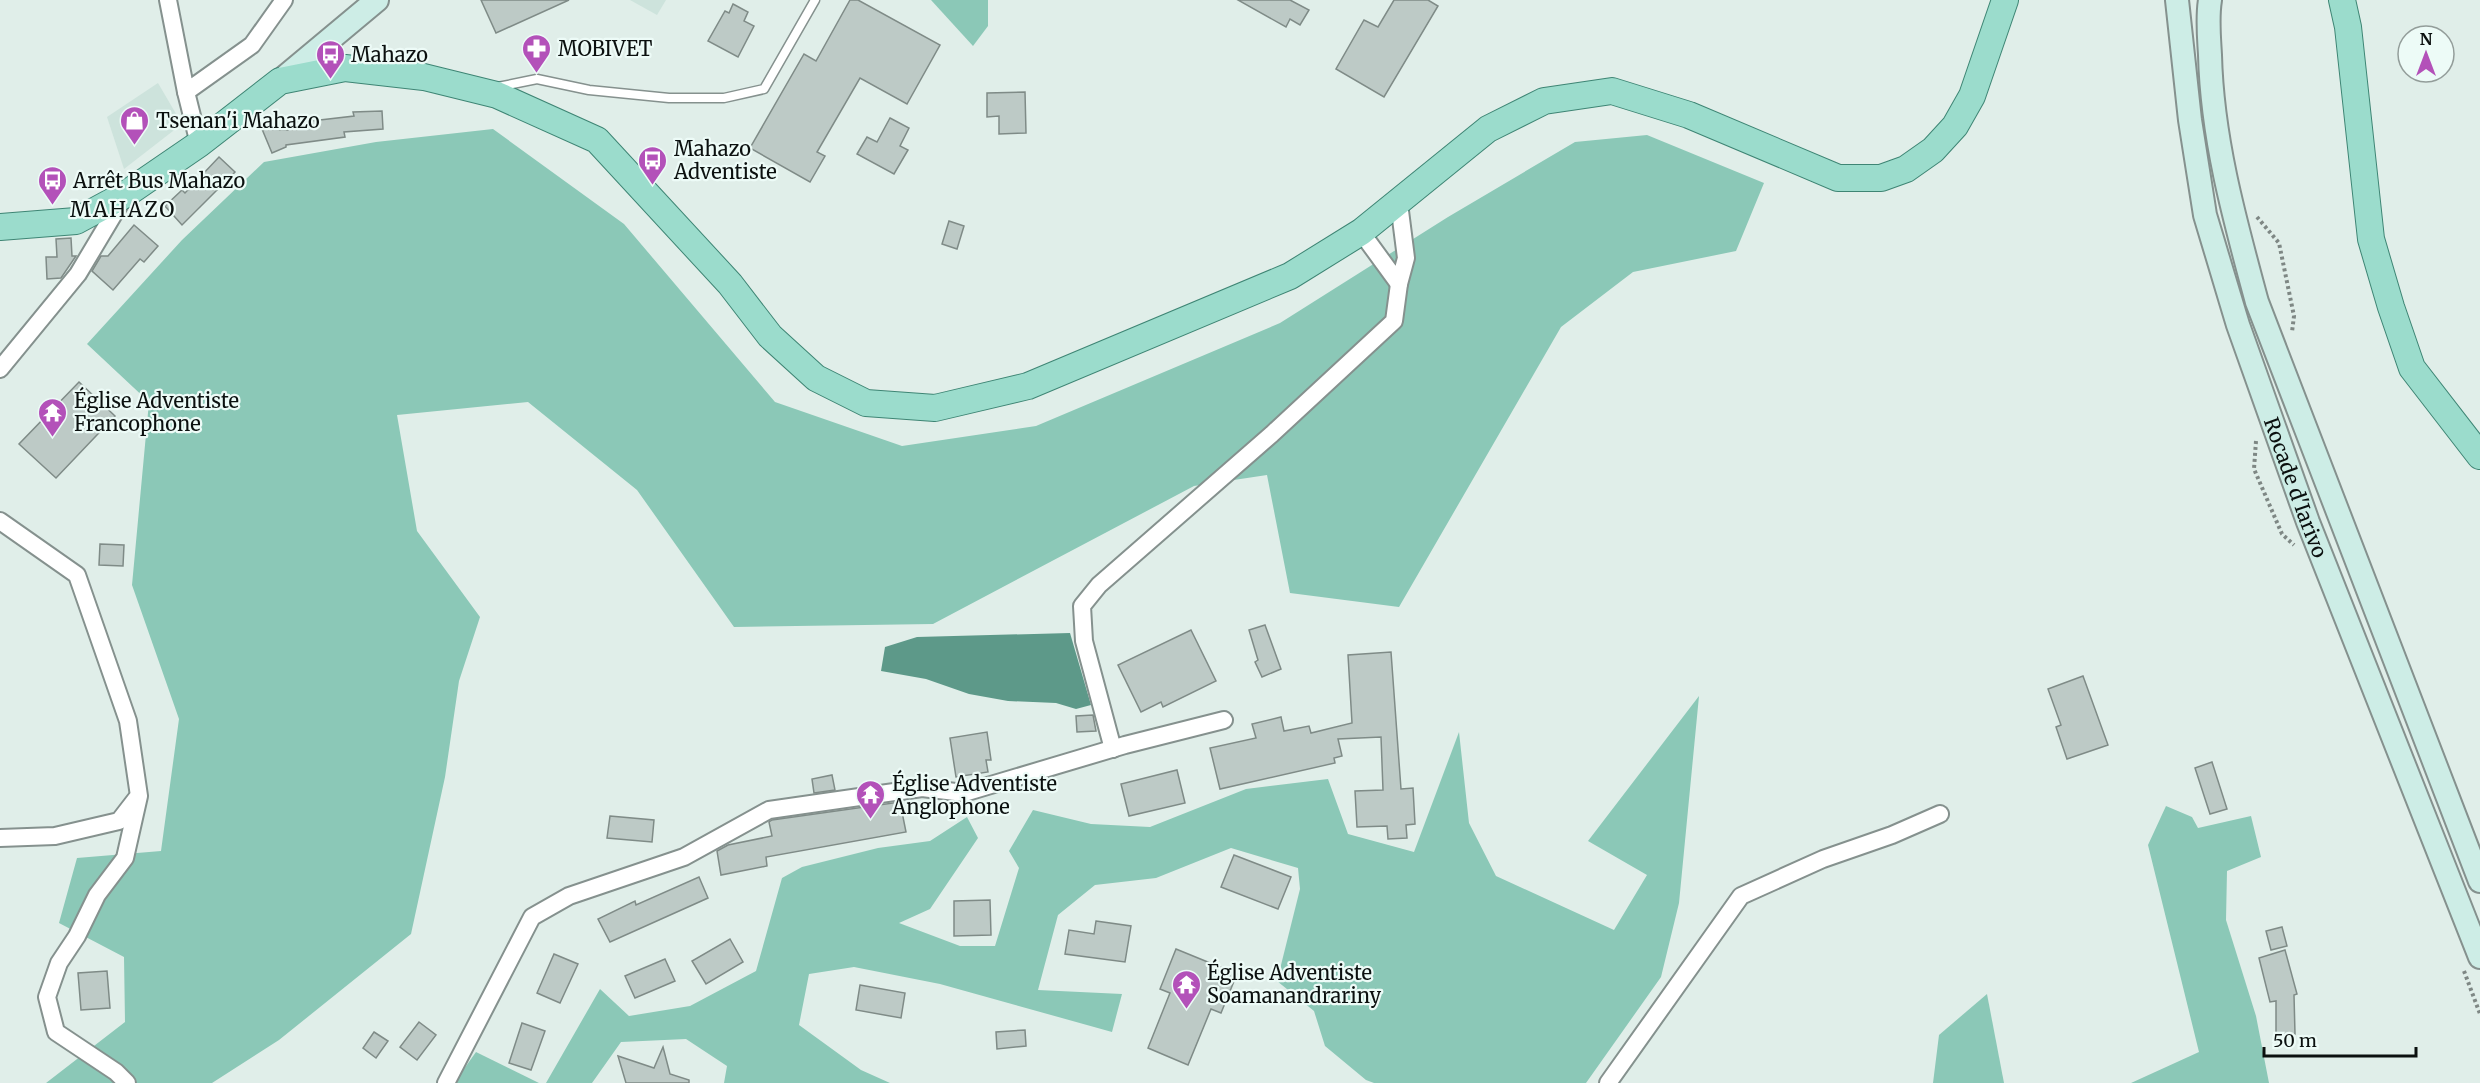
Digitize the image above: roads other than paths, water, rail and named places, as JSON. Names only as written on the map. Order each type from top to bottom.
[{"type":"main road","points":[[0,227],[76,221],[126,194],[198,144],[280,81],[376,0]]},
{"type":"main road","points":[[280,81],[345,68],[424,77],[496,95],[597,140],[730,284],[770,336],[816,378],[866,403],[935,408],[1028,386],[1290,276],[1361,232],[1488,129],[1544,101],[1611,91],[1689,115],[1839,178],[1881,178],[1906,169],[1933,150],[1955,126],[1972,96],[2005,0]]},
{"type":"main road","name":"Rocade d'Iarivo","points":[[2177,0],[2190,120],[2205,215],[2238,325],[2308,522],[2480,957]]},
{"type":"main road","name":"Rocade d'Iarivo","points":[[2210,0],[2210,70],[2215,120],[2231,209],[2257,302],[2480,881]]},
{"type":"main road","points":[[2342,0],[2348,27],[2372,239],[2391,308],[2412,368],[2480,456]]},
{"type":"street","points":[[168,0],[198,144]]},
{"type":"street","points":[[186,92],[252,45],[284,0]]},
{"type":"street","points":[[0,369],[78,274],[126,194]]},
{"type":"street","points":[[1113,749],[1084,641],[1082,606],[1099,585],[1272,434],[1395,321],[1399,284],[1406,258],[1399,203]]},
{"type":"street","points":[[1361,232],[1399,284]]},
{"type":"street","points":[[0,521],[77,574],[128,721],[139,796],[125,858],[97,895],[77,936],[59,963],[47,997],[56,1032],[116,1072],[127,1083]]},
{"type":"street","points":[[446,1083],[532,917],[568,896],[684,857],[769,810],[922,788],[964,793],[1113,749],[1224,720]]},
{"type":"street","points":[[0,838],[55,836],[119,821],[139,796]]},
{"type":"street","points":[[1608,1083],[1741,896],[1823,859],[1892,835],[1940,814]]},
{"type":"lane","points":[[480,91],[537,80],[589,90],[669,98],[724,98],[764,88],[815,0]]},
{"type":"place","name":"MOBIVET","points":[[537,74]]},
{"type":"place","name":"Mahazo","points":[[330,80]]},
{"type":"place","name":"Tsenan'i Mahazo","points":[[135,146]]},
{"type":"place","name":"Mahazo Adventiste","points":[[653,186]]},
{"type":"place","name":"Arrêt Bus Mahazo","points":[[52,206]]},
{"type":"place","name":"Église Adventiste Francophone","points":[[53,438]]},
{"type":"place","name":"Église Adventiste Anglophone","points":[[871,820]]},
{"type":"place","name":"Église Adventiste Soamanandrariny","points":[[1186,1010]]},
{"type":"district","name":"MAHAZO","points":[[123,209]]}]
